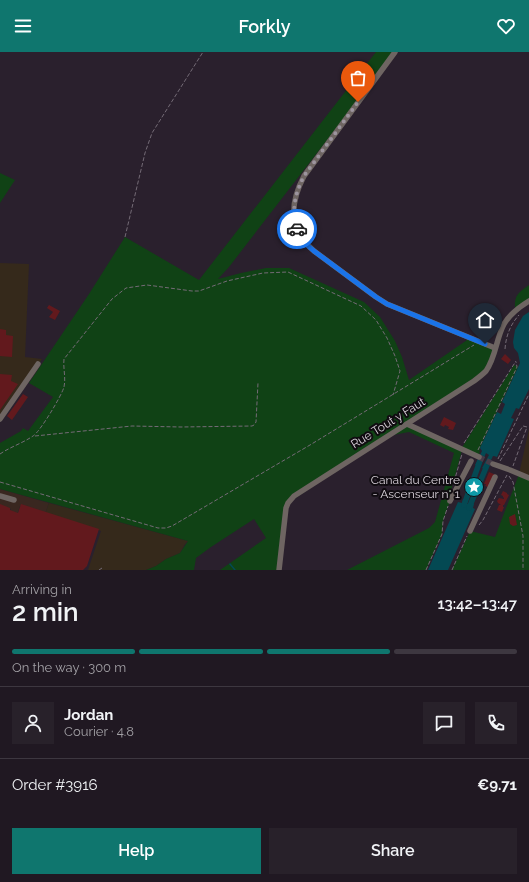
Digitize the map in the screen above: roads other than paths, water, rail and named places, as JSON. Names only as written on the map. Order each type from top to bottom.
[{"type":"street","points":[[395,52],[304,176],[295,199],[293,209],[294,222],[301,238],[307,245],[387,304],[495,348]]},
{"type":"street","name":"Rue Tout y Faut","points":[[279,570],[286,508],[294,496],[482,375],[487,369],[501,331],[507,320],[513,312],[529,301]]},
{"type":"street","points":[[0,419],[38,364]]},
{"type":"street","points":[[407,424],[478,455]]},
{"type":"street","points":[[450,501],[471,461]]},
{"type":"street","points":[[493,464],[509,472],[529,478]]},
{"type":"street","points":[[470,531],[495,477]]},
{"type":"street","points":[[0,496],[14,500]]},
{"type":"water","points":[[529,312],[529,389],[519,409],[516,408],[511,418],[514,419],[497,457],[493,456],[486,470],[482,468],[489,455],[486,453],[480,467],[475,465],[482,451],[480,448],[497,412],[501,414],[505,404],[502,402],[520,363],[518,353],[514,348],[513,342],[515,330],[523,316]]},
{"type":"water","points":[[463,499],[467,500],[466,504],[469,504],[470,502],[474,504],[473,508],[475,509],[448,570],[428,570],[458,502],[462,503]]},
{"type":"waterway","points":[[464,505],[480,461]]},
{"type":"waterway","points":[[469,508],[488,463]]},
{"type":"waterway","points":[[230,564],[235,570]]},
{"type":"tunnel","points":[[479,457],[493,464]]},
{"type":"place","name":"Canal du Centre - Ascenseur n° 1","points":[[474,487]]}]
